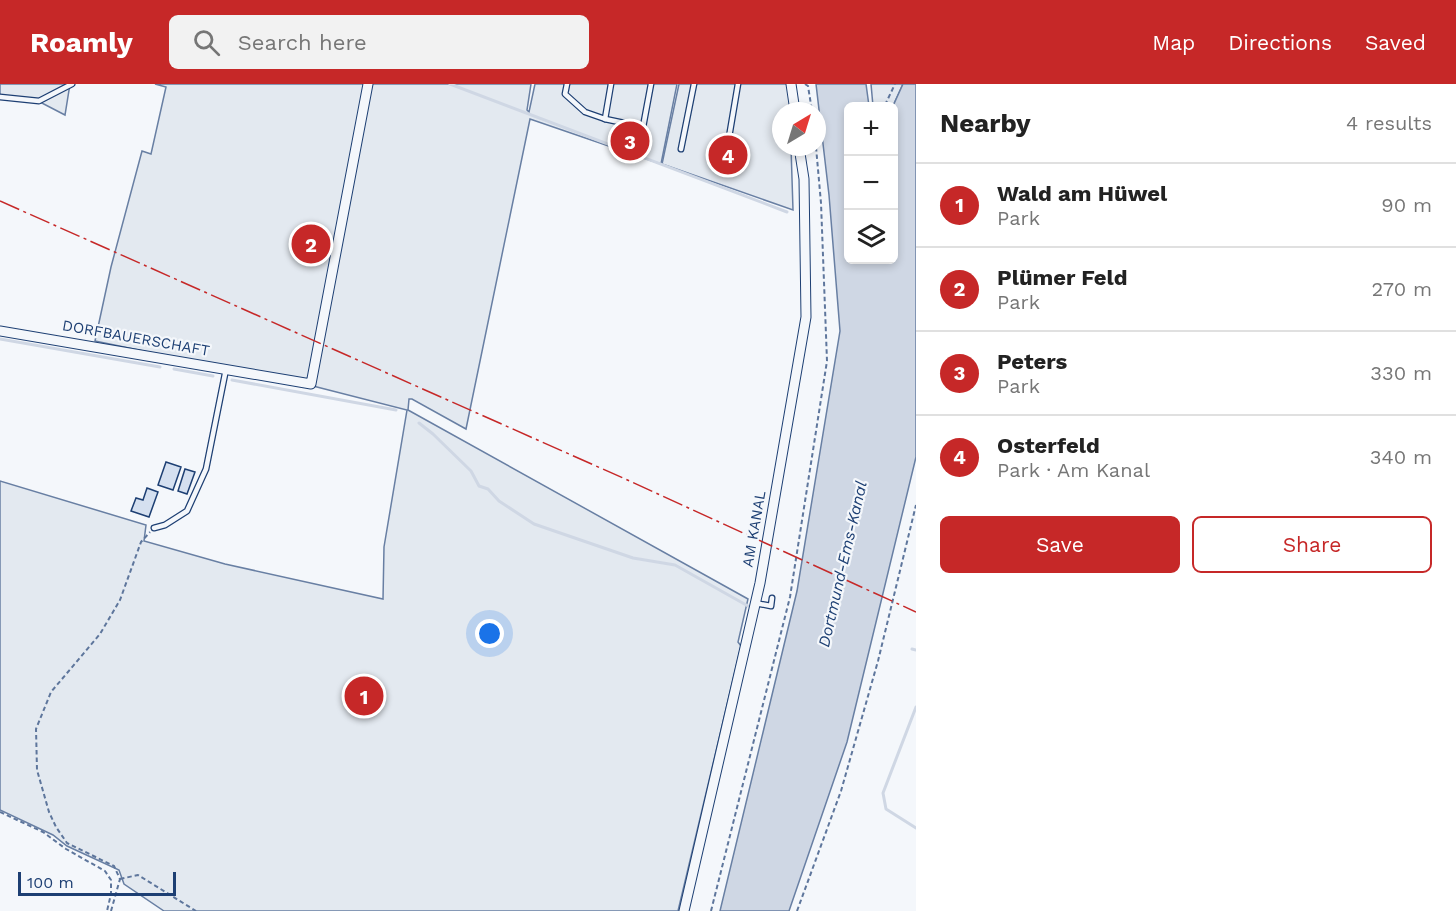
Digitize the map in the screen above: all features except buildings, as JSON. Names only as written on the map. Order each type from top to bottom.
[{"type":"street","points":[[226,369],[311,384],[368,84]]},
{"type":"street","points":[[791,84],[794,102]]},
{"type":"street","name":"AM KANAL","points":[[684,911],[755,603],[806,317],[804,179],[801,156]]},
{"type":"street","name":"DORFBAUERSCHAFT","points":[[0,330],[226,369]]},
{"type":"lane","points":[[0,97],[39,101],[72,84]]},
{"type":"lane","points":[[567,84],[565,94],[585,112],[643,127],[651,84]]},
{"type":"lane","points":[[605,119],[612,84]]},
{"type":"lane","points":[[681,149],[694,84]]},
{"type":"lane","points":[[726,155],[738,84]]},
{"type":"lane","name":"DORFBAUERSCHAFT","points":[[154,528],[165,525],[187,511],[206,469],[226,369]]},
{"type":"lane","points":[[755,603],[771,606],[772,598]]},
{"type":"path","points":[[806,84],[811,102]]},
{"type":"path","points":[[886,102],[895,84]]},
{"type":"path","points":[[711,911],[790,597],[827,362],[821,203],[817,156]]},
{"type":"path","points":[[797,911],[841,791],[878,661],[916,505]]},
{"type":"path","points":[[111,911],[120,879],[114,866],[67,843],[56,827],[36,770],[36,729],[51,692],[100,634],[120,600],[141,542],[154,528]]},
{"type":"path","points":[[0,812],[43,832],[66,849],[96,864],[110,876],[111,894],[107,911]]},
{"type":"path","points":[[66,849],[67,843]]},
{"type":"path","points":[[120,879],[138,875],[196,911]]},
{"type":"shaded area","points":[[0,84],[70,84],[65,115],[40,102],[0,98]]},
{"type":"shaded area","points":[[155,84],[531,84],[527,110],[529,112],[535,84],[677,84],[661,164],[530,119],[466,429],[412,399],[409,399],[408,410],[748,599],[738,642],[741,646],[678,911],[164,911],[124,884],[119,870],[67,846],[53,835],[0,810],[0,481],[146,525],[144,541],[225,564],[383,599],[384,547],[407,410],[313,386],[95,341],[111,267],[142,151],[151,154],[166,87]]},
{"type":"shaded area","points":[[679,84],[789,84],[790,102],[772,102],[772,156],[791,156],[793,210],[662,164]]},
{"type":"shaded area","points":[[871,84],[903,84],[895,102],[873,102]]},
{"type":"water","name":"Dortmund-Ems-Kanal","points":[[816,84],[866,84],[868,102],[844,102],[844,264],[898,264],[898,102],[895,102],[903,84],[916,84],[916,457],[847,742],[789,911],[720,911],[797,591],[840,331],[824,156],[826,102],[818,102]]},
{"type":"waterway","points":[[450,84],[787,212]]},
{"type":"waterway","points":[[0,339],[160,367]]},
{"type":"waterway","points":[[174,369],[213,376]]},
{"type":"waterway","points":[[232,380],[396,410]]},
{"type":"waterway","points":[[419,423],[471,471],[479,486],[488,489],[499,501],[534,524],[633,558],[675,565],[748,606]]},
{"type":"waterway","points":[[912,649],[916,650]]},
{"type":"waterway","points":[[916,707],[883,793],[886,809],[916,828]]},
{"type":"power","points":[[0,201],[623,478],[916,612]]},
{"type":"place","name":"Peters","points":[[630,141]]},
{"type":"place","name":"Osterfeld","points":[[728,155]]},
{"type":"place","name":"Plümer Feld","points":[[311,244]]},
{"type":"place","name":"Wald am Hüwel","points":[[364,696]]}]
